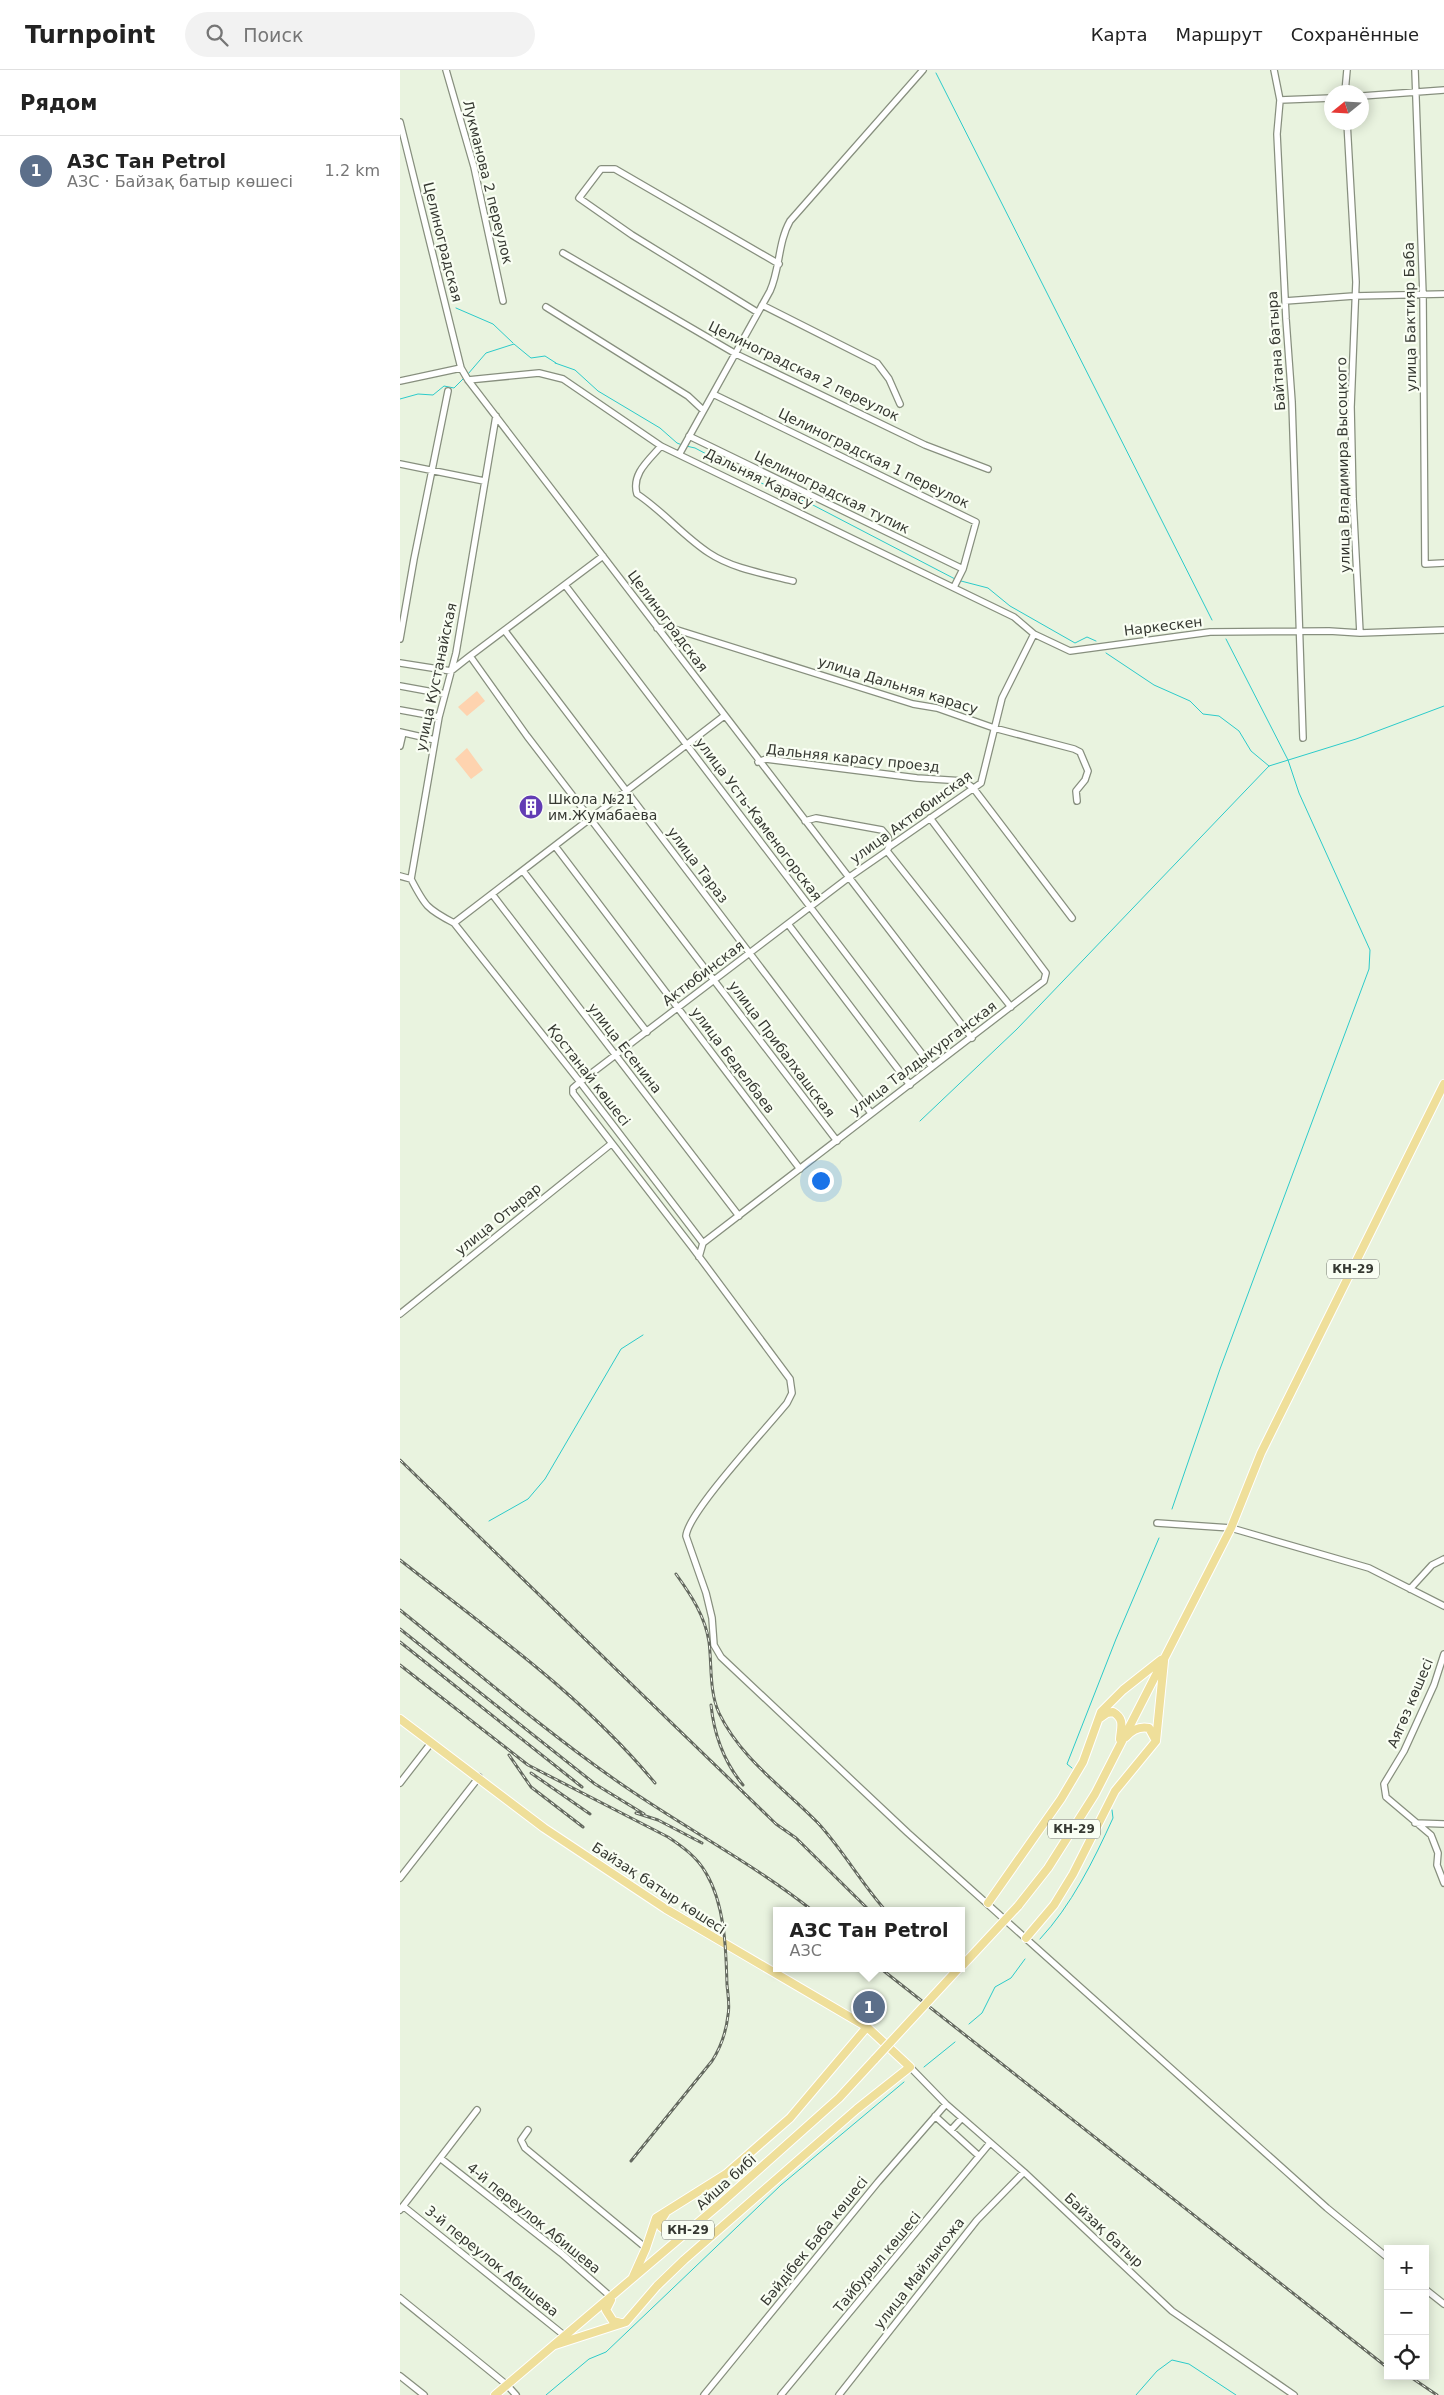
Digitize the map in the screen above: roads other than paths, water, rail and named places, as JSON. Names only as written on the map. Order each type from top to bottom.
[{"type":"main road","name":"КН-29","points":[[965,1962],[1018,1906],[1048,1868],[1095,1794],[1231,1528],[1261,1453],[1444,1084]]},
{"type":"main road","points":[[988,1903],[1051,1814],[1083,1762],[1104,1708],[1123,1690],[1165,1657]]},
{"type":"main road","points":[[1026,1938],[1054,1905],[1073,1874],[1115,1791],[1156,1741],[1165,1657]]},
{"type":"main road","points":[[1098,1720],[1107,1713],[1113,1712],[1120,1718],[1122,1722],[1119,1745]]},
{"type":"main road","name":"Байзақ батыр көшесі","points":[[400,1720],[432,1742],[544,1828],[666,1910],[867,2027],[910,2067]]},
{"type":"main road","points":[[1119,1745],[1131,1731],[1142,1726],[1149,1728],[1156,1741]]},
{"type":"main road","name":"Айша бибі","points":[[495,2395],[631,2281],[683,2233],[720,2204],[839,2098],[955,1972]]},
{"type":"main road","points":[[631,2281],[646,2248],[656,2218],[726,2174],[790,2118],[867,2027]]},
{"type":"main road","points":[[555,2345],[626,2322],[657,2286],[684,2260],[864,2103],[910,2067]]},
{"type":"main road","points":[[672,2207],[663,2216],[661,2226],[672,2236],[683,2233]]},
{"type":"main road","points":[[613,2296],[606,2310],[607,2315],[616,2323],[626,2322]]},
{"type":"street","name":"Лукманова 2 переулок","points":[[446,70],[474,167],[503,300]]},
{"type":"street","points":[[681,451],[736,354],[776,278],[784,233],[799,210],[923,70]]},
{"type":"street","name":"Байтана батыра","points":[[1274,70],[1280,100],[1277,134],[1292,413],[1303,738]]},
{"type":"street","points":[[1346,85],[1347,70]]},
{"type":"street","name":"улица Бактияр Баба","points":[[1416,70],[1423,295],[1425,564],[1444,563]]},
{"type":"street","points":[[1369,95],[1444,90]]},
{"type":"street","points":[[1280,100],[1324,98]]},
{"type":"street","name":"Целиноградская","points":[[400,122],[402,141],[461,368],[468,380],[758,762],[972,1038]]},
{"type":"street","name":"улица Владимира Высоцкого","points":[[1347,130],[1356,282],[1351,407],[1360,633]]},
{"type":"street","points":[[758,312],[632,235],[579,198],[601,169],[615,169],[779,264]]},
{"type":"street","name":"Целиноградская 2 переулок","points":[[564,253],[736,354],[925,445],[988,469]]},
{"type":"street","points":[[1285,301],[1354,296],[1444,294]]},
{"type":"street","points":[[762,305],[877,363],[889,379],[900,404]]},
{"type":"street","points":[[546,307],[688,396],[703,410]]},
{"type":"street","points":[[400,379],[461,368]]},
{"type":"street","name":"Дальняя Карасу","points":[[468,380],[539,373],[563,378],[661,446],[681,451],[1014,617],[1034,634]]},
{"type":"street","points":[[400,639],[448,391]]},
{"type":"street","name":"Целиноградская 1 переулок","points":[[713,394],[976,522],[962,571]]},
{"type":"street","name":"улица Кустанайская","points":[[411,879],[439,717],[451,671],[496,416]]},
{"type":"street","name":"Целиноградская тупик","points":[[688,439],[962,571]]},
{"type":"street","points":[[661,446],[637,476],[634,485],[637,494],[654,506],[708,553],[725,562],[793,581]]},
{"type":"street","points":[[400,464],[484,481]]},
{"type":"street","points":[[400,663],[451,671],[603,556]]},
{"type":"street","points":[[954,587],[962,571]]},
{"type":"street","name":"улица Усть-Каменогорская","points":[[565,585],[932,1067]]},
{"type":"street","name":"улица Дальняя карасу","points":[[657,628],[668,626],[903,701],[937,708],[994,728],[1080,752],[1088,771],[1085,780],[1076,791],[1077,801]]},
{"type":"street","points":[[1300,631],[1360,633],[1444,630]]},
{"type":"street","name":"улица Тараз","points":[[505,631],[871,1113]]},
{"type":"street","name":"Наркескен","points":[[1034,634],[1070,651],[1210,632],[1300,631]]},
{"type":"street","name":"улица Актюбинская","points":[[848,878],[981,783],[1002,698],[1034,634]]},
{"type":"street","name":"улица Прибалхашская","points":[[470,656],[836,1141]]},
{"type":"street","points":[[400,686],[444,694]]},
{"type":"street","points":[[400,710],[439,717]]},
{"type":"street","points":[[400,876],[411,879],[423,903],[433,912],[454,923],[724,716]]},
{"type":"street","points":[[400,746],[402,732],[435,740]]},
{"type":"street","name":"Дальняя карасу проезд","points":[[758,762],[766,759],[916,778],[964,782],[974,788]]},
{"type":"street","points":[[974,788],[1072,918]]},
{"type":"street","points":[[805,821],[816,818],[882,830],[888,837],[888,849],[1011,1007]]},
{"type":"street","name":"улица Талдыкурганская","points":[[703,1243],[1044,981],[1046,973],[930,818]]},
{"type":"street","name":"улица Беделбаев","points":[[555,846],[800,1169]]},
{"type":"street","name":"улица Есенина","points":[[523,871],[647,1032]]},
{"type":"street","name":"Актюбинская","points":[[611,1144],[574,1097],[573,1088],[848,878]]},
{"type":"street","name":"улица Есенина","points":[[492,894],[739,1216]]},
{"type":"street","name":"Қостанай көшесі","points":[[454,923],[580,1082],[703,1243]]},
{"type":"street","points":[[788,924],[910,1085]]},
{"type":"street","points":[[611,1144],[700,1257],[790,1379],[792,1388],[787,1403],[707,1499],[687,1528],[686,1536],[712,1618],[714,1645],[721,1657],[908,1833],[1327,2208],[1384,2255]]},
{"type":"street","name":"улица Отырар","points":[[400,1314],[611,1144]]},
{"type":"street","points":[[700,1257],[703,1243]]},
{"type":"street","points":[[1157,1523],[1231,1528],[1369,1568],[1444,1606]]},
{"type":"street","points":[[1410,1589],[1432,1565],[1444,1559]]},
{"type":"street","name":"Аягөз көшесі","points":[[1444,1654],[1434,1685],[1404,1751],[1384,1784],[1386,1797],[1431,1835],[1438,1853],[1437,1865],[1444,1883]]},
{"type":"street","points":[[400,1783],[432,1742]]},
{"type":"street","points":[[400,1878],[479,1778]]},
{"type":"street","points":[[1415,1823],[1444,1824]]},
{"type":"street","name":"Байзақ батыр","points":[[910,2067],[946,2104],[1024,2172],[1172,2311],[1294,2395]]},
{"type":"street","name":"Бәйдібек Баба көшесі","points":[[704,2395],[878,2182],[946,2104]]},
{"type":"street","points":[[402,2208],[477,2110]]},
{"type":"street","points":[[935,2116],[979,2156]]},
{"type":"street","points":[[950,2130],[962,2118]]},
{"type":"street","points":[[528,2130],[521,2140],[525,2148],[646,2248]]},
{"type":"street","name":"Тайбурыл көшесі","points":[[782,2395],[990,2144]]},
{"type":"street","name":"4-й переулок Абишева","points":[[440,2158],[613,2296]]},
{"type":"street","name":"улица Майлыкожа","points":[[839,2395],[977,2220],[1024,2172]]},
{"type":"street","name":"3-й переулок Абишева","points":[[402,2208],[565,2336]]},
{"type":"street","points":[[1426,2290],[1444,2304]]},
{"type":"street","points":[[400,2298],[507,2385],[516,2395]]},
{"type":"street","points":[[400,2376],[424,2395]]},
{"type":"waterway","points":[[936,73],[1212,620]]},
{"type":"waterway","points":[[456,308],[493,324],[513,343]]},
{"type":"waterway","points":[[468,374],[486,353],[514,344],[531,358],[545,356],[556,363]]},
{"type":"waterway","points":[[555,363],[575,370],[598,391],[660,428],[682,445]]},
{"type":"waterway","points":[[400,399],[418,394],[433,395],[444,386],[454,388],[464,378]]},
{"type":"waterway","points":[[686,446],[695,448],[769,487],[811,504],[955,579]]},
{"type":"waterway","points":[[961,581],[988,588],[1010,606],[1075,643],[1087,637],[1096,641]]},
{"type":"waterway","points":[[1172,1509],[1220,1369],[1369,969],[1370,950],[1299,793],[1288,760],[1226,639]]},
{"type":"waterway","points":[[1106,653],[1154,685],[1190,701],[1203,714],[1219,716],[1239,731],[1251,751],[1269,766]]},
{"type":"waterway","points":[[920,1121],[1017,1029],[1269,766],[1356,739],[1444,706]]},
{"type":"waterway","points":[[489,1521],[528,1499],[545,1479],[621,1349],[643,1335]]},
{"type":"waterway","points":[[1072,1768],[1067,1764],[1116,1639],[1159,1538]]},
{"type":"waterway","points":[[1040,1939],[1062,1912],[1081,1882],[1113,1818],[1112,1810]]},
{"type":"waterway","points":[[969,2024],[982,2013],[995,1987],[1011,1978],[1025,1959]]},
{"type":"waterway","points":[[924,2067],[955,2042]]},
{"type":"waterway","points":[[546,2395],[589,2359],[606,2352],[781,2185],[904,2082]]},
{"type":"waterway","points":[[1136,2395],[1157,2371],[1172,2360],[1189,2364],[1236,2395]]},
{"type":"railway","points":[[400,1460],[776,1824],[796,1838],[866,1907]]},
{"type":"railway","points":[[400,1560],[501,1638],[566,1692],[627,1751],[655,1783]]},
{"type":"railway","points":[[676,1574],[692,1598],[704,1623],[709,1642],[711,1678],[716,1705],[728,1729],[751,1759],[827,1833],[883,1907]]},
{"type":"railway","points":[[400,1610],[532,1718],[586,1759],[639,1796],[739,1859],[808,1907]]},
{"type":"railway","points":[[400,1629],[595,1784],[644,1814]]},
{"type":"railway","points":[[400,1642],[582,1787]]},
{"type":"railway","points":[[400,1665],[528,1765],[668,1837],[689,1853],[706,1873],[721,1913],[725,1942],[729,2008],[724,2034],[712,2061],[631,2161]]},
{"type":"railway","points":[[711,1705],[717,1737],[730,1767],[743,1785]]},
{"type":"railway","points":[[509,1755],[531,1787],[583,1827]]},
{"type":"railway","points":[[531,1773],[590,1814]]},
{"type":"railway","points":[[636,1813],[658,1820],[702,1843]]},
{"type":"railway","points":[[885,1972],[1384,2365]]},
{"type":"railway","points":[[1415,2380],[1437,2395]]},
{"type":"place","name":"Школа №21 им.Жумабаева","points":[[531,807]]},
{"type":"place","name":"АЗС Тан Petrol","points":[[869,2007]]}]
